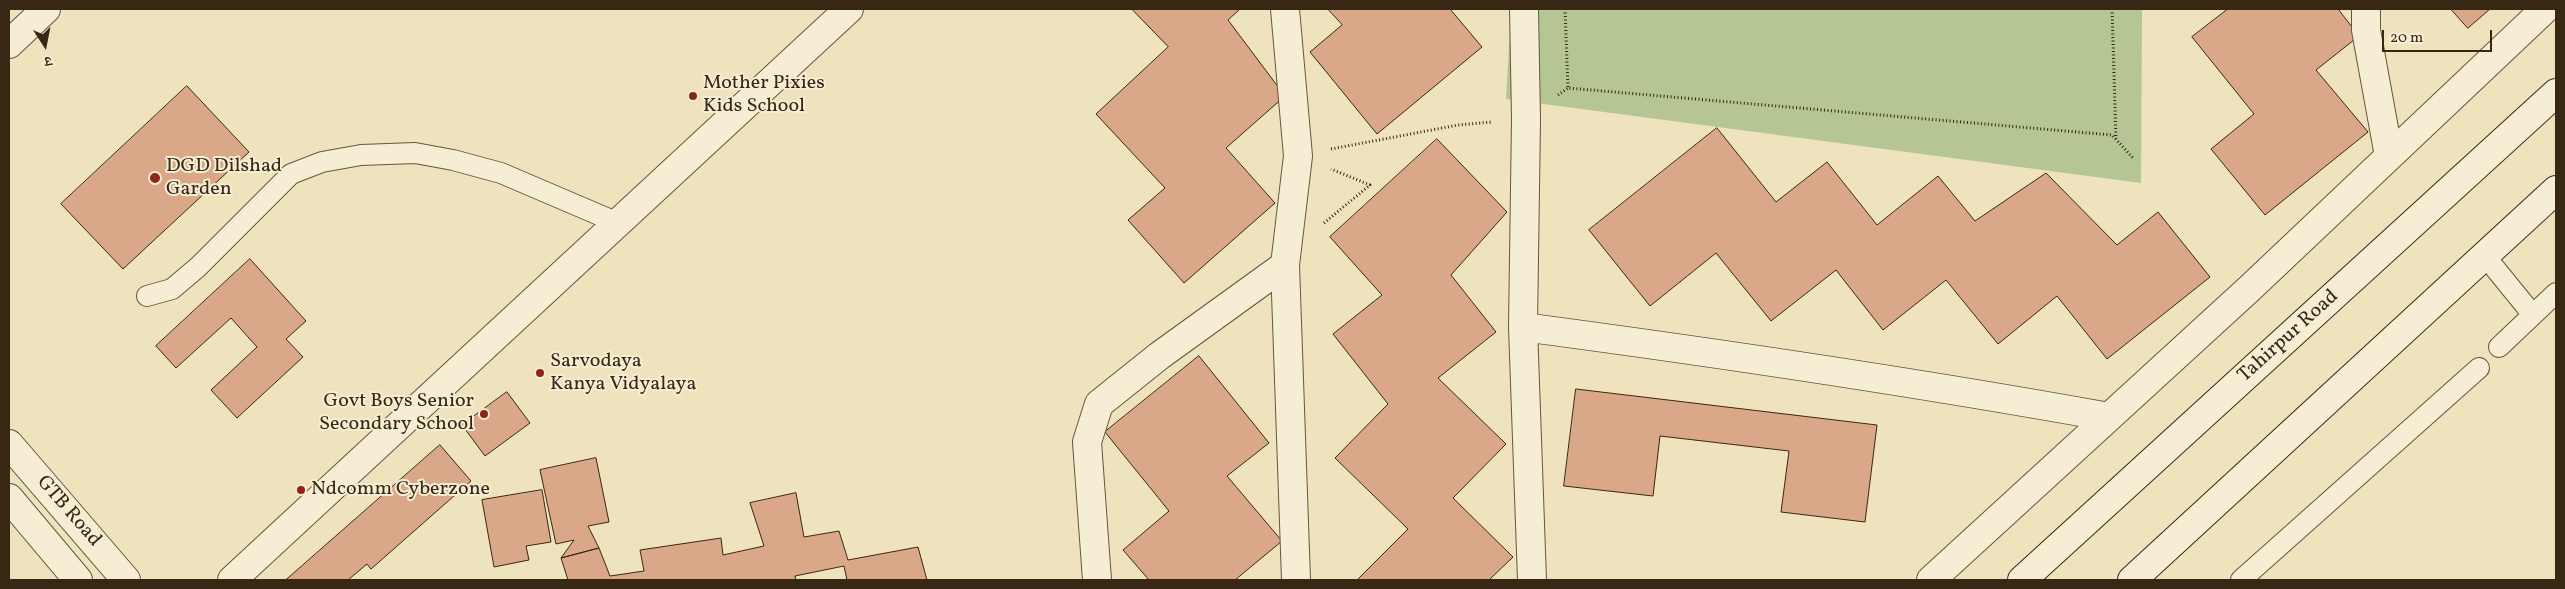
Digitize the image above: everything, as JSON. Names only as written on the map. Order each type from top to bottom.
[{"type":"street","points":[[9,44],[46,9]]},
{"type":"street","points":[[232,580],[849,9]]},
{"type":"street","points":[[1285,9],[1298,156],[1286,259],[1296,580]]},
{"type":"street","points":[[1524,9],[1526,119],[1523,327],[1532,580]]},
{"type":"street","points":[[2366,9],[2366,30],[2389,156]]},
{"type":"street","points":[[1931,580],[2109,417],[2545,9]]},
{"type":"street","name":"Tahirpur Road","points":[[2022,580],[2556,93]]},
{"type":"street","points":[[2132,580],[2556,190]]},
{"type":"street","points":[[1097,580],[1087,442],[1099,404],[1286,259]]},
{"type":"street","points":[[1523,327],[1820,368],[2109,417]]},
{"type":"street","name":"GTB Road","points":[[9,444],[126,580]]},
{"type":"street","name":"GTB Road","points":[[9,498],[78,580]]},
{"type":"lane","points":[[147,296],[172,289],[198,266],[291,174],[322,162],[361,154],[415,154],[453,160],[500,174],[618,223]]},
{"type":"lane","points":[[2485,256],[2534,315]]},
{"type":"lane","points":[[2499,347],[2556,293]]},
{"type":"lane","points":[[2241,580],[2478,368]]},
{"type":"path","points":[[1565,9],[1568,88]]},
{"type":"path","points":[[2112,9],[2116,140]]},
{"type":"path","points":[[1298,156],[1458,125],[1526,119],[1568,88],[2112,135],[2133,158]]},
{"type":"path","points":[[1286,259],[1370,186],[1298,156]]},
{"type":"green space","points":[[1511,9],[2142,9],[2141,183],[1506,99]]},
{"type":"building","points":[[1132,9],[1240,9],[1228,20],[1285,96],[1226,148],[1275,203],[1184,283],[1128,220],[1165,188],[1096,114],[1168,47]]},
{"type":"building","points":[[1328,9],[1450,9],[1482,47],[1377,134],[1310,52],[1342,25]]},
{"type":"building","points":[[2228,9],[2338,9],[2359,36],[2316,70],[2368,132],[2265,215],[2211,149],[2254,114],[2192,37]]},
{"type":"building","points":[[2451,9],[2490,9],[2468,28]]},
{"type":"building","name":"DGD Dilshad Garden","points":[[187,86],[249,152],[123,269],[61,204]]},
{"type":"building","points":[[1717,128],[1776,202],[1827,162],[1877,225],[1938,176],[1975,221],[2046,173],[2117,245],[2158,212],[2210,277],[2107,359],[2057,296],[1998,344],[1946,280],[1883,330],[1836,270],[1771,321],[1716,253],[1650,306],[1589,230]]},
{"type":"building","points":[[1437,139],[1507,212],[1451,275],[1496,332],[1438,378],[1506,444],[1453,498],[1513,557],[1489,580],[1357,580],[1408,529],[1335,458],[1388,404],[1333,334],[1382,295],[1330,237]]},
{"type":"building","points":[[250,259],[306,321],[286,339],[303,357],[237,418],[211,390],[257,347],[231,318],[176,368],[156,346]]},
{"type":"building","points":[[1199,356],[1269,443],[1227,476],[1282,541],[1235,580],[1149,580],[1123,550],[1169,511],[1105,432]]},
{"type":"building","points":[[1576,389],[1877,425],[1865,522],[1781,512],[1789,451],[1660,436],[1653,496],[1564,486]]},
{"type":"building","points":[[507,392],[530,423],[485,456],[462,425]]},
{"type":"building","points":[[440,445],[471,481],[371,569],[367,564],[348,580],[286,580]]},
{"type":"building","points":[[596,458],[609,522],[588,526],[599,548],[561,558],[574,540],[556,544],[540,470]]},
{"type":"building","points":[[542,490],[551,542],[526,546],[529,560],[494,567],[482,500]]},
{"type":"building","points":[[796,493],[804,537],[839,531],[848,560],[918,547],[927,580],[847,580],[844,566],[795,576],[796,580],[568,580],[561,558],[599,548],[610,576],[644,571],[640,550],[721,538],[723,555],[764,546],[750,503]]},
{"type":"place","name":"Mother Pixies Kids School","points":[[693,96]]},
{"type":"place","name":"DGD Dilshad Garden","points":[[155,178]]},
{"type":"place","name":"Sarvodaya Kanya Vidyalaya","points":[[540,373]]},
{"type":"place","name":"Govt Boys Senior Secondary School","points":[[484,414]]},
{"type":"place","name":"Ndcomm Cyberzone","points":[[301,490]]}]
